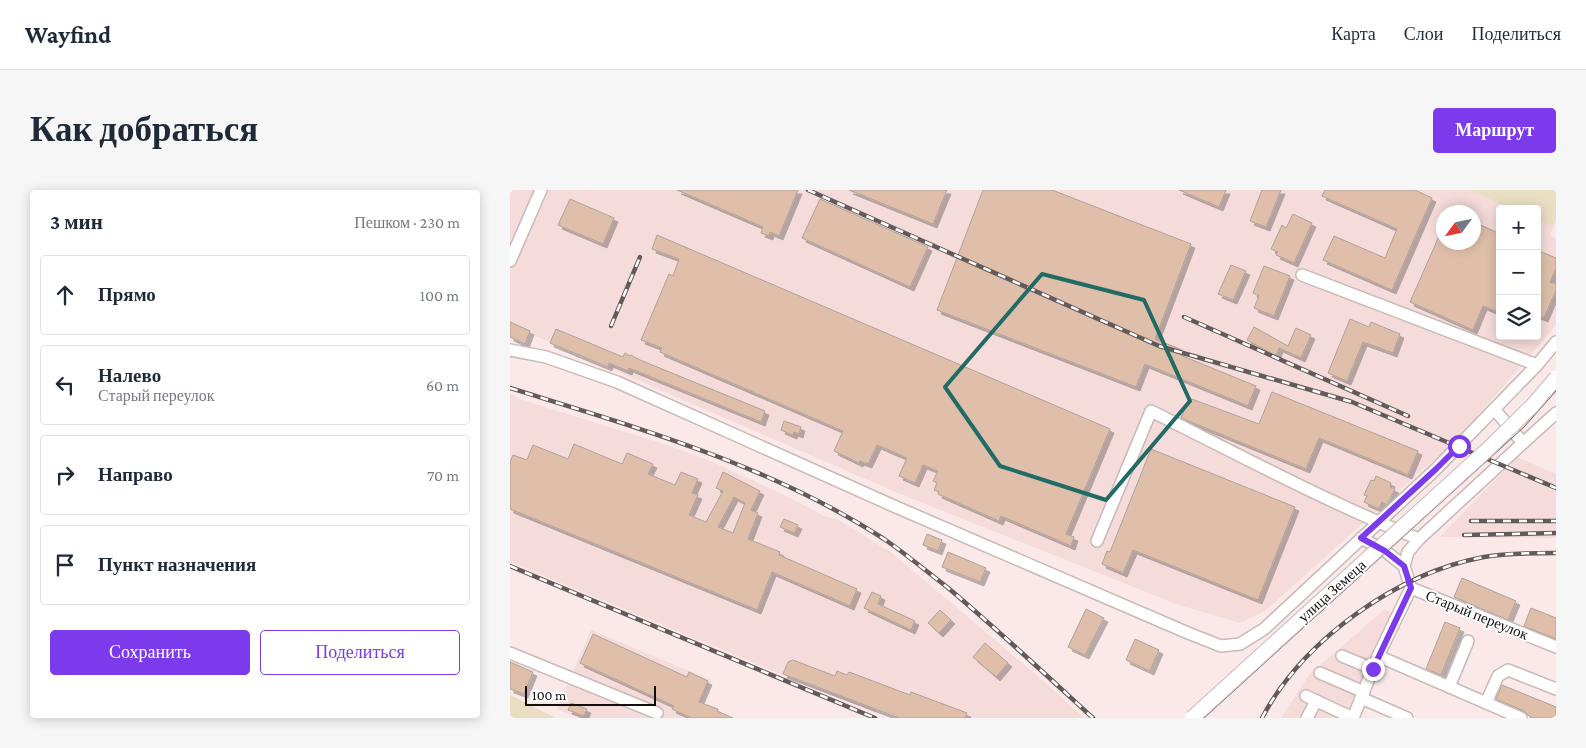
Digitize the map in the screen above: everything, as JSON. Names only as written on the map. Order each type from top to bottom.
[{"type":"main road","name":"улица Земеца","points":[[1192,718],[1487,450],[1532,406],[1556,378]]},
{"type":"street","points":[[510,261],[541,190]]},
{"type":"street","points":[[1302,275],[1537,365]]},
{"type":"street","points":[[510,350],[546,357],[617,382],[896,507],[1221,646],[1240,644],[1264,629],[1436,469],[1537,365],[1556,342]]},
{"type":"street","points":[[1494,409],[1523,443]]},
{"type":"street","points":[[1097,541],[1151,411],[1378,522],[1420,539]]},
{"type":"street","points":[[1361,538],[1385,551],[1404,566],[1408,552],[1420,539],[1556,413]]},
{"type":"street","name":"Старый переулок","points":[[1404,566],[1411,588],[1556,648]]},
{"type":"street","points":[[1307,718],[1311,698],[1353,718],[1378,656],[1411,588]]},
{"type":"street","points":[[1449,687],[1468,641]]},
{"type":"street","points":[[510,653],[657,713]]},
{"type":"street","points":[[1342,656],[1373,669]]},
{"type":"street","points":[[1378,656],[1521,718]]},
{"type":"street","points":[[1486,703],[1498,676],[1508,670],[1556,690]]},
{"type":"street","points":[[1320,674],[1407,718]]},
{"type":"highlighted area","points":[[1042,274],[1144,300],[1190,401],[1106,500],[1000,466],[945,387]]},
{"type":"shaded area","points":[[510,190],[1556,190],[1556,221],[1550,235],[1556,238],[1556,324],[1553,329],[1458,438],[1265,611],[1240,623],[1176,604],[898,493],[522,330],[510,333]]},
{"type":"shaded area","points":[[1469,190],[1556,190],[1556,217],[1552,226],[1541,221],[1541,205],[1504,205]]},
{"type":"shaded area","points":[[510,393],[519,399],[667,445],[710,461],[782,494],[826,517],[835,518],[892,553],[1040,678],[1084,718],[903,718],[877,708],[875,713],[510,562]]},
{"type":"shaded area","points":[[1517,457],[1556,474],[1556,538],[1440,537]]},
{"type":"shaded area","points":[[1385,609],[1393,614],[1357,718],[1281,718],[1309,675]]},
{"type":"shaded area","points":[[591,630],[711,680],[695,718],[579,718],[557,709]]},
{"type":"shaded area","points":[[510,695],[556,718],[510,718]]},
{"type":"building","points":[[677,190],[798,190],[779,236],[770,232],[769,236],[761,233],[763,227]]},
{"type":"building","points":[[849,190],[947,190],[933,224]]},
{"type":"building","points":[[983,190],[1052,190],[1191,244],[1155,339],[1182,350],[1180,355],[1256,386],[1248,406],[1145,364],[1136,387],[937,310]]},
{"type":"building","points":[[1179,190],[1226,190],[1219,207]]},
{"type":"building","points":[[1262,190],[1281,190],[1266,227],[1250,221]]},
{"type":"building","points":[[1325,190],[1415,190],[1432,198],[1392,290],[1323,260],[1334,236],[1385,258],[1397,229],[1322,196]]},
{"type":"building","points":[[570,199],[614,218],[603,244],[558,225]]},
{"type":"building","points":[[820,199],[928,247],[910,287],[802,238]]},
{"type":"building","points":[[1293,214],[1312,223],[1294,263],[1276,255],[1278,252],[1271,249],[1282,225],[1286,228]]},
{"type":"building","points":[[1481,225],[1496,232],[1496,311],[1483,306],[1473,330],[1410,302],[1436,243],[1436,250],[1481,250]]},
{"type":"building","points":[[657,235],[1110,429],[1066,534],[1074,537],[1071,546],[1001,516],[999,521],[938,494],[939,492],[934,490],[937,483],[933,481],[938,471],[923,465],[915,483],[899,476],[907,458],[877,445],[868,464],[860,461],[859,463],[834,451],[843,431],[660,352],[662,348],[641,340],[669,274],[673,276],[679,259],[652,249]]},
{"type":"building","points":[[1541,252],[1556,258],[1556,268],[1550,282],[1556,284],[1556,290],[1544,318],[1541,317]]},
{"type":"building","points":[[1231,265],[1246,271],[1233,300],[1218,294]]},
{"type":"building","points":[[1264,266],[1290,276],[1274,316],[1254,308],[1259,296],[1253,293]]},
{"type":"building","points":[[1350,319],[1369,327],[1371,322],[1400,334],[1393,353],[1363,342],[1347,381],[1328,373]]},
{"type":"building","points":[[510,322],[530,331],[525,344],[510,337]]},
{"type":"building","points":[[1254,327],[1288,346],[1296,328],[1311,335],[1301,358],[1279,348],[1276,356],[1247,340]]},
{"type":"building","points":[[556,329],[623,357],[625,353],[631,355],[765,411],[761,422],[629,368],[628,371],[609,363],[608,367],[550,343]]},
{"type":"building","points":[[1272,392],[1418,451],[1408,475],[1319,438],[1306,469],[1181,418],[1189,398],[1259,424]]},
{"type":"building","points":[[784,421],[801,427],[799,434],[794,432],[793,435],[781,430]]},
{"type":"building","points":[[574,444],[622,464],[627,453],[653,464],[648,474],[675,485],[681,472],[698,479],[692,493],[698,495],[689,515],[706,522],[723,491],[716,488],[723,472],[760,491],[751,510],[758,513],[748,539],[780,552],[779,555],[857,589],[850,606],[772,572],[757,610],[510,509],[510,462],[513,455],[527,460],[533,445],[568,459]],"holes":[[[734,497],[745,503],[733,533],[718,527]]]},
{"type":"building","points":[[1151,449],[1295,507],[1258,600],[1133,550],[1123,573],[1102,564],[1107,551],[1110,552]]},
{"type":"building","points":[[1376,476],[1391,483],[1390,487],[1395,489],[1387,505],[1382,502],[1379,509],[1364,502],[1367,496],[1364,495],[1371,480],[1374,481]]},
{"type":"building","points":[[784,519],[798,525],[794,533],[780,527]]},
{"type":"building","points":[[927,534],[942,540],[938,551],[923,545]]},
{"type":"building","points":[[948,552],[986,568],[980,582],[942,567]]},
{"type":"building","points":[[1462,578],[1516,601],[1508,620],[1454,597]]},
{"type":"building","points":[[872,592],[881,596],[878,604],[915,621],[911,630],[864,608]]},
{"type":"building","points":[[1531,608],[1556,618],[1556,639],[1524,626]]},
{"type":"building","points":[[1086,609],[1104,618],[1085,655],[1068,647]]},
{"type":"building","points":[[940,610],[951,620],[939,633],[928,623]]},
{"type":"building","points":[[1445,622],[1460,628],[1441,675],[1426,669]]},
{"type":"building","points":[[593,634],[687,677],[689,672],[708,681],[699,702],[718,709],[717,711],[733,718],[692,718],[672,709],[674,706],[580,663]]},
{"type":"building","points":[[1135,639],[1159,650],[1150,671],[1126,660]]},
{"type":"building","points":[[985,643],[1008,663],[996,677],[973,657]]},
{"type":"building","points":[[793,660],[835,676],[837,671],[847,675],[849,672],[910,695],[911,692],[967,713],[965,718],[899,718],[783,674],[788,662]]},
{"type":"building","points":[[510,662],[533,672],[524,694],[510,689]]},
{"type":"building","points":[[1502,685],[1556,707],[1556,718],[1531,718],[1524,711],[1496,699]]},
{"type":"building","points":[[571,703],[587,709],[584,716],[568,710]]},
{"type":"tram line","points":[[1204,718],[1524,427],[1556,391]]},
{"type":"railway","points":[[808,190],[1159,346],[1352,402],[1556,488]]},
{"type":"railway","points":[[611,326],[640,257]]},
{"type":"railway","points":[[1184,317],[1408,416]]},
{"type":"railway","points":[[510,388],[702,451],[749,469],[840,513],[884,539],[947,587],[1003,635],[1093,718]]},
{"type":"railway","points":[[1471,521],[1556,521]]},
{"type":"railway","points":[[1464,535],[1556,533]]},
{"type":"railway","points":[[1262,718],[1280,689],[1302,662],[1327,637],[1356,614],[1386,594],[1418,578],[1451,565],[1484,557],[1556,553]]},
{"type":"railway","points":[[510,566],[875,718]]},
{"type":"route","points":[[1373,669],[1411,588],[1404,566],[1385,551],[1361,538],[1459,446]]}]
